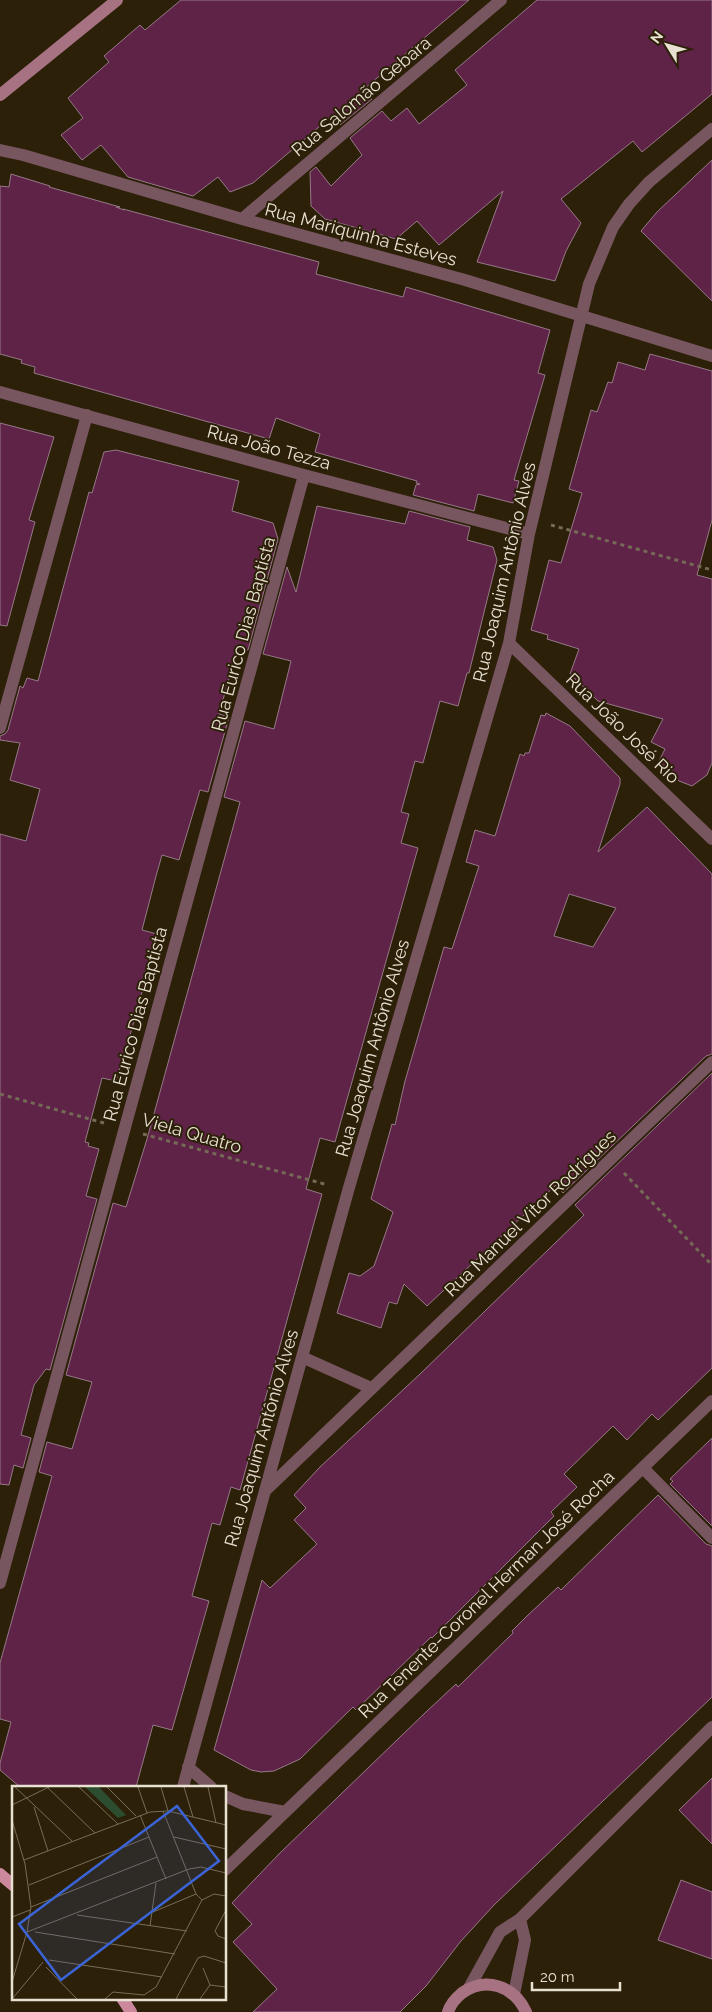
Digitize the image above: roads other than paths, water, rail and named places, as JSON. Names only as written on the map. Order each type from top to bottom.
[{"type":"main road","points":[[0,1874],[12,1884]]},
{"type":"main road","points":[[123,2000],[132,2012]]},
{"type":"street","points":[[0,95],[117,0]]},
{"type":"street","name":"Rua Salomão Gebara","points":[[242,219],[502,0]]},
{"type":"street","name":"Rua Joaquim Antônio Alves","points":[[183,1786],[348,1191],[509,642],[529,534],[589,284],[610,235],[629,204],[649,182],[712,129]]},
{"type":"street","name":"Rua Mariquinha Esteves","points":[[0,150],[465,280],[712,356]]},
{"type":"street","name":"Rua João Tezza","points":[[0,392],[529,534]]},
{"type":"street","points":[[0,728],[87,415]]},
{"type":"street","name":"Rua Eurico Dias Baptista","points":[[0,1583],[304,475]]},
{"type":"street","name":"Rua João José Rio","points":[[509,642],[712,839]]},
{"type":"street","name":"Rua Manuel Vitor Rodrigues","points":[[264,1492],[712,1062]]},
{"type":"street","points":[[302,1357],[371,1388]]},
{"type":"street","name":"Rua Tenente-Coronel Herman José Rocha","points":[[226,1869],[712,1401]]},
{"type":"street","points":[[643,1468],[712,1538]]},
{"type":"street","points":[[469,1988],[500,1932],[520,1919],[712,1727]]},
{"type":"street","points":[[188,1767],[210,1786]]},
{"type":"street","points":[[226,1796],[243,1804],[285,1812]]},
{"type":"street","points":[[514,1994],[524,1940],[520,1919]]},
{"type":"street","points":[[448,2012],[458,1996],[469,1988],[480,1984],[492,1984],[514,1994],[522,2003],[526,2012]]}]
